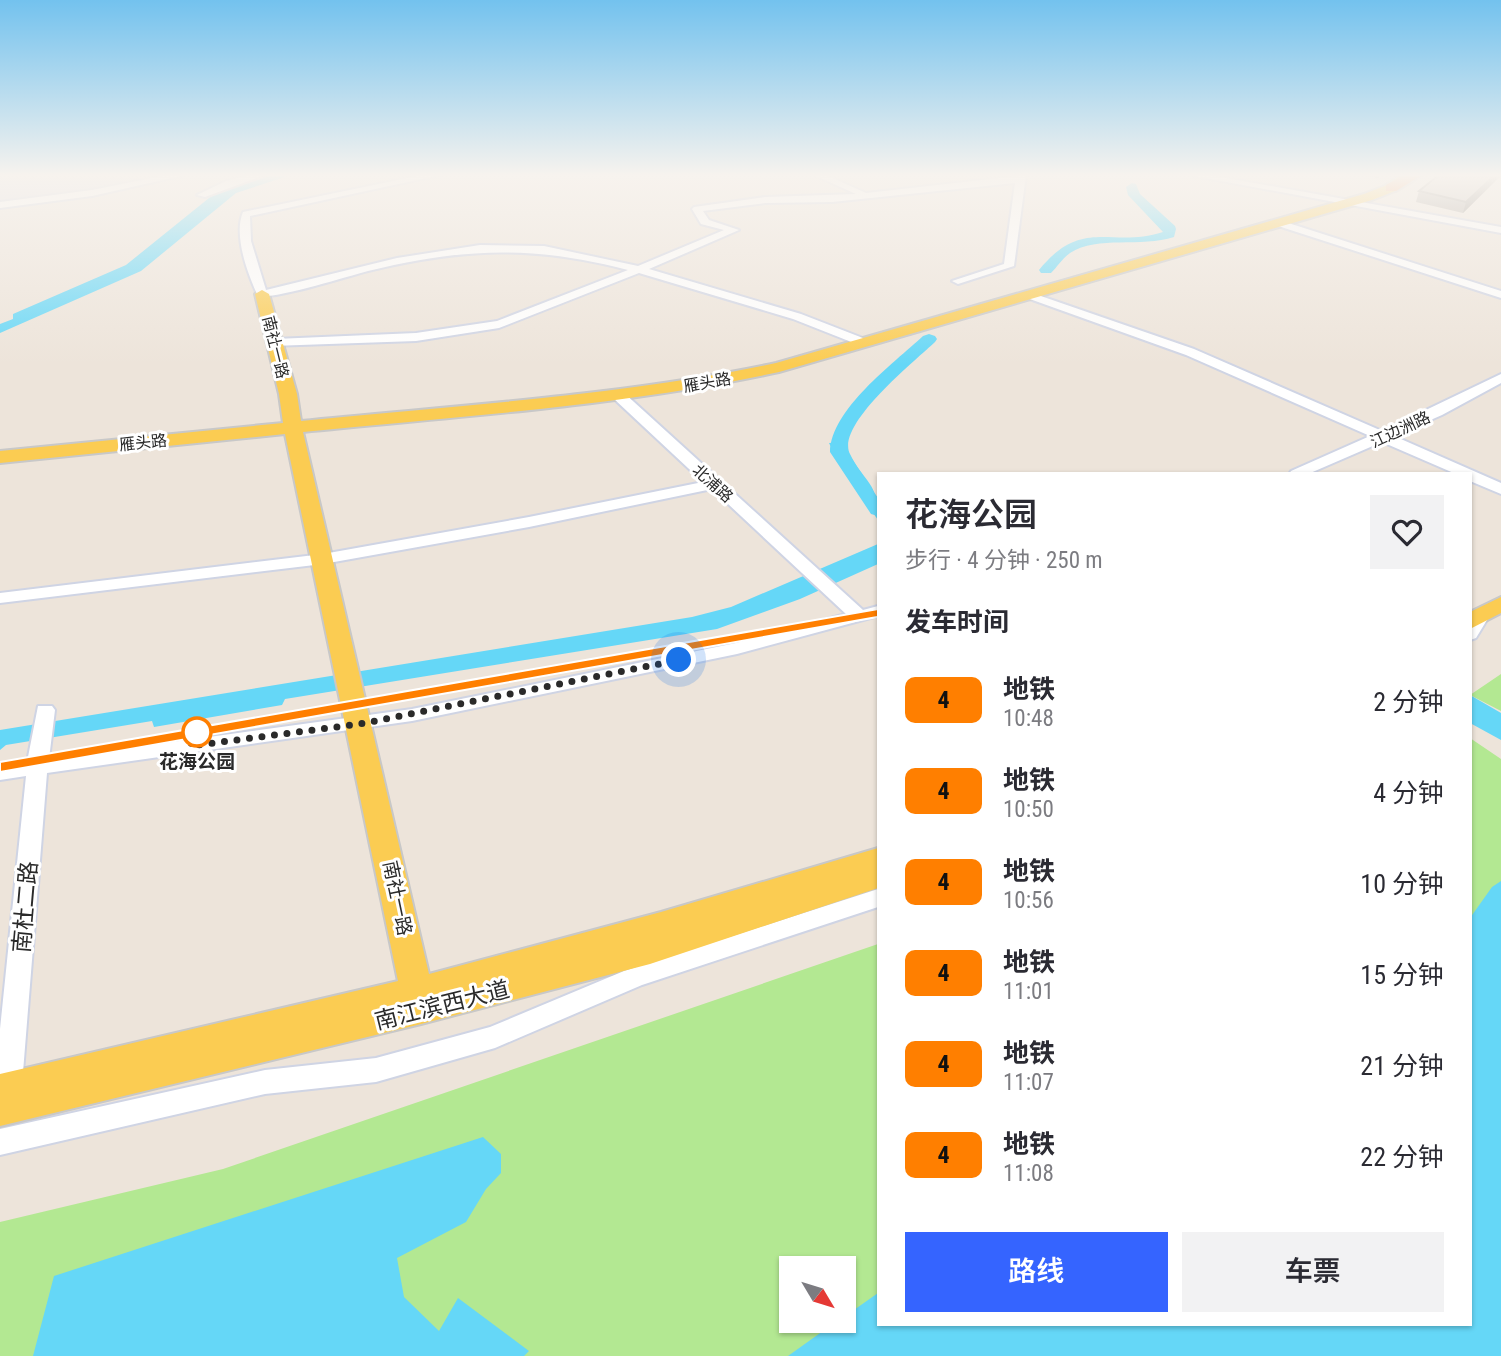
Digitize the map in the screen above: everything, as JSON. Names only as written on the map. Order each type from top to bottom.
[{"type":"main road","name":"雁头路","points":[[0,449],[684,387],[753,374],[858,340],[1211,238]]},
{"type":"main road","name":"雁头路","points":[[0,457],[679,379],[858,340],[1031,296],[1208,239]]},
{"type":"main road","name":"南社一路","points":[[262,294],[348,670],[419,1001]]},
{"type":"main road","points":[[1478,616],[1501,585]]},
{"type":"main road","name":"南江滨西大道","points":[[419,1001],[877,858]]},
{"type":"main road","name":"南江滨西大道","points":[[4,1099],[419,1001],[650,952],[877,877]]},
{"type":"street","name":"南社一路","points":[[247,238],[262,294]]},
{"type":"street","points":[[275,343],[416,337],[484,327],[527,315],[714,238]]},
{"type":"street","points":[[958,281],[1009,266],[1013,238]]},
{"type":"street","points":[[1326,238],[1501,295]]},
{"type":"street","points":[[262,294],[421,256],[478,248],[552,249],[638,269],[834,328],[858,340]]},
{"type":"street","points":[[1031,296],[1190,352],[1462,472]]},
{"type":"street","name":"江边洲路","points":[[1301,472],[1383,437],[1501,378]]},
{"type":"street","name":"北浦路","points":[[618,395],[834,593],[869,614]]},
{"type":"street","points":[[1472,476],[1501,489]]},
{"type":"street","points":[[0,598],[323,559],[529,522],[713,484]]},
{"type":"street","points":[[0,773],[39,757],[357,714],[714,653],[869,614]]},
{"type":"street","name":"南杜二路","points":[[4,1099],[46,710]]},
{"type":"street","points":[[0,1142],[265,1082],[376,1070],[495,1037],[634,978],[877,898]]},
{"type":"green space","points":[[1501,674],[1501,711],[1472,694]]},
{"type":"green space","points":[[1472,739],[1501,759],[1501,1356],[0,1356],[0,1222],[223,1169],[877,944],[877,1326],[1472,1326]]},
{"type":"water","points":[[159,238],[181,238],[141,271],[0,333],[0,324],[13,319],[13,314],[126,265]]},
{"type":"water","points":[[845,442],[848,453],[877,496],[877,519],[841,467],[829,443]]},
{"type":"water","points":[[877,544],[877,564],[800,599],[717,629],[285,699],[282,705],[154,727],[152,721],[6,745],[0,750],[0,730],[692,617],[731,607]]},
{"type":"water","points":[[1472,696],[1501,713],[1501,740],[1472,724]]},
{"type":"water","points":[[1501,881],[1501,1356],[788,1356],[819,1334],[856,1334],[856,1309],[877,1294],[877,1326],[1472,1326],[1472,915],[1492,887]]},
{"type":"water","points":[[483,1137],[501,1154],[501,1173],[486,1189],[466,1222],[397,1258],[404,1297],[439,1331],[458,1298],[529,1351],[524,1356],[33,1356],[54,1276]]},
{"type":"waterway","points":[[1046,270],[1063,252],[1077,244],[1155,238]]},
{"type":"waterway","points":[[877,509],[839,452],[839,440],[846,425],[873,392],[929,339]]},
{"type":"metro line","name":"4","points":[[0,767],[877,613]]},
{"type":"place","name":"花海公园","points":[[197,732]]},
{"type":"route","points":[[197,732],[190,746],[360,724],[679,660]]}]
